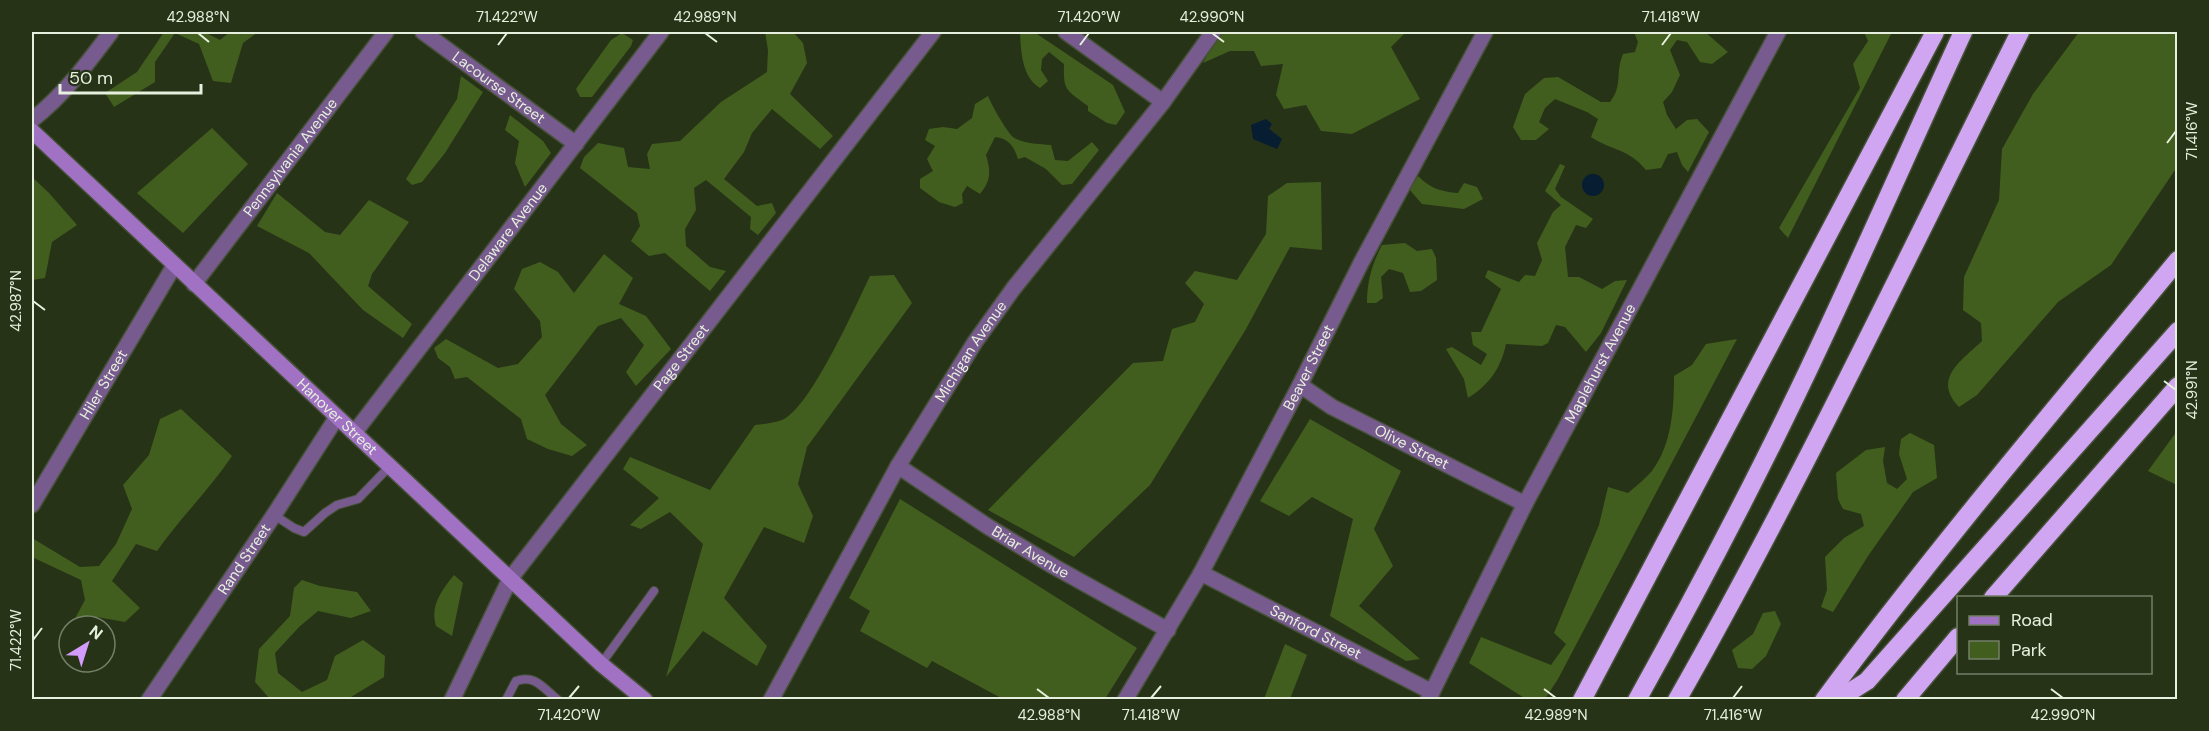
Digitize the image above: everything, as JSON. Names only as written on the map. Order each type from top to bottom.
[{"type":"highway","points":[[1582,699],[1935,32]]},
{"type":"highway","points":[[1637,699],[1749,490],[1815,357],[1963,32]]},
{"type":"highway","points":[[1677,699],[1734,601],[1803,470],[2020,32]]},
{"type":"highway","points":[[1824,699],[1885,617],[1961,522],[2178,260]]},
{"type":"highway","points":[[1837,699],[1867,681],[2178,331]]},
{"type":"highway","points":[[1994,596],[2178,386]]},
{"type":"highway","points":[[1905,699],[1957,639]]},
{"type":"main road","name":"Hanover Street","points":[[32,131],[174,266],[391,465],[510,579],[601,663],[645,699]]},
{"type":"street","points":[[32,120],[57,99],[111,32]]},
{"type":"street","name":"Pennsylvania Avenue","points":[[194,284],[386,32]]},
{"type":"street","name":"Lacourse Street","points":[[423,32],[576,144]]},
{"type":"street","name":"Delaware Avenue","points":[[355,432],[661,32]]},
{"type":"street","name":"Page Street","points":[[452,699],[510,579],[933,32]]},
{"type":"street","points":[[1066,32],[1162,102]]},
{"type":"street","name":"Michigan Avenue","points":[[771,699],[898,466],[975,342],[1013,289],[1162,102],[1213,32]]},
{"type":"street","name":"Beaver Street","points":[[1125,699],[1201,573],[1300,386],[1361,263],[1485,32]]},
{"type":"street","name":"Maplehurst Avenue","points":[[1430,696],[1525,504],[1778,32]]},
{"type":"street","name":"Hiler Street","points":[[32,505],[174,266]]},
{"type":"street","name":"Olive Street","points":[[1300,386],[1332,407],[1525,504]]},
{"type":"street","name":"Rand Street","points":[[149,699],[274,515],[337,417]]},
{"type":"street","name":"Briar Avenue","points":[[898,466],[987,526],[1053,566],[1168,630]]},
{"type":"street","name":"Sanford Street","points":[[1201,573],[1430,696]]},
{"type":"lane","points":[[274,515],[304,532],[337,505],[358,499],[366,494],[391,465]]},
{"type":"lane","points":[[601,663],[654,591]]},
{"type":"lane","points":[[506,699],[516,681],[525,678],[534,681],[558,699]]},
{"type":"green space","points":[[164,32],[204,32],[220,40],[230,32],[258,32],[243,43],[231,83],[213,81],[199,44],[175,33],[155,62],[155,82],[114,107],[105,93],[137,72]]},
{"type":"green space","points":[[765,32],[793,32],[803,43],[807,63],[790,94],[833,136],[820,149],[772,109],[752,133],[744,152],[724,179],[757,206],[772,203],[776,213],[758,235],[750,229],[751,217],[706,180],[694,188],[696,210],[685,229],[686,246],[710,267],[726,271],[710,291],[665,253],[649,256],[631,241],[640,226],[637,213],[580,168],[584,157],[598,143],[624,148],[628,167],[650,169],[647,154],[652,144],[680,141],[721,102],[767,72],[768,50]]},
{"type":"green space","points":[[1034,32],[1113,85],[1125,112],[1116,125],[1107,123],[1088,111],[1088,106],[1068,90],[1064,80],[1064,64],[1049,52],[1042,59],[1041,70],[1048,81],[1040,88],[1034,83],[1026,71],[1022,56],[1020,33]]},
{"type":"green space","points":[[1219,32],[1406,32],[1391,47],[1420,99],[1352,134],[1321,131],[1306,105],[1284,109],[1276,95],[1283,64],[1261,66],[1254,51],[1230,51],[1203,63]]},
{"type":"green space","points":[[1634,32],[1705,32],[1728,52],[1712,64],[1700,62],[1687,42],[1677,40],[1670,50],[1680,75],[1672,92],[1663,102],[1667,115],[1676,129],[1687,120],[1697,119],[1709,132],[1688,172],[1682,165],[1677,152],[1668,154],[1661,168],[1646,170],[1633,158],[1591,137],[1598,119],[1555,99],[1545,108],[1539,122],[1549,129],[1536,140],[1521,140],[1513,127],[1525,94],[1544,78],[1558,77],[1601,102],[1610,102],[1618,85],[1619,67],[1623,54],[1635,52],[1638,42]]},
{"type":"green space","points":[[1864,32],[1892,32],[1788,238],[1779,228],[1860,88],[1853,64],[1868,41]]},
{"type":"green space","points":[[2079,32],[2177,32],[2177,167],[2111,265],[2058,302],[1977,395],[1959,407],[1951,397],[1948,388],[1949,379],[1958,363],[1982,341],[1981,323],[1963,310],[1964,277],[1999,200],[2002,149],[2033,94]]},
{"type":"green space","points":[[622,33],[633,40],[631,46],[592,97],[580,97],[576,89],[611,40]]},
{"type":"green space","points":[[461,76],[483,92],[445,153],[422,182],[412,185],[406,179],[457,99]]},
{"type":"green space","points":[[988,96],[999,118],[1013,137],[1026,142],[1051,145],[1055,160],[1068,161],[1092,142],[1099,150],[1072,184],[1062,185],[1046,169],[1025,157],[1018,159],[1010,144],[1004,139],[995,137],[986,155],[989,166],[988,180],[980,194],[967,186],[962,194],[963,203],[955,207],[939,202],[920,188],[920,179],[933,171],[927,159],[935,146],[925,140],[929,129],[943,127],[957,129],[972,118],[975,104]]},
{"type":"green space","points":[[510,115],[543,141],[551,153],[525,187],[515,163],[519,141],[505,130]]},
{"type":"green space","points":[[212,128],[248,164],[183,233],[137,193]]},
{"type":"green space","points":[[1560,164],[1565,166],[1555,189],[1561,197],[1593,219],[1586,228],[1576,225],[1565,247],[1568,277],[1579,277],[1602,289],[1615,281],[1627,280],[1601,333],[1586,352],[1565,327],[1556,325],[1548,343],[1542,346],[1506,344],[1501,361],[1493,375],[1468,398],[1464,379],[1446,349],[1452,347],[1481,365],[1487,354],[1473,345],[1471,332],[1481,332],[1501,289],[1485,277],[1488,270],[1519,282],[1525,275],[1535,276],[1542,260],[1537,243],[1553,212],[1561,205],[1545,191]]},
{"type":"green space","points":[[1418,176],[1427,184],[1446,192],[1458,193],[1464,183],[1477,187],[1483,199],[1464,209],[1422,204],[1409,189]]},
{"type":"green space","points":[[32,177],[77,225],[52,242],[45,278],[32,280]]},
{"type":"green space","points":[[1321,182],[1322,250],[1290,247],[1246,329],[1150,485],[1074,557],[988,510],[1133,363],[1163,361],[1172,329],[1195,322],[1204,304],[1185,283],[1195,271],[1237,280],[1266,234],[1268,196],[1287,183]]},
{"type":"green space","points":[[277,193],[325,232],[340,235],[369,200],[409,222],[372,274],[368,286],[412,324],[403,338],[363,310],[309,253],[257,226]]},
{"type":"green space","points":[[1405,243],[1417,251],[1432,249],[1436,258],[1437,280],[1421,291],[1410,292],[1403,273],[1389,269],[1381,277],[1383,298],[1376,303],[1367,303],[1371,273],[1382,245]]},
{"type":"green space","points":[[604,254],[633,278],[619,304],[646,316],[671,349],[636,386],[626,372],[644,345],[621,318],[598,326],[545,395],[561,424],[587,445],[572,456],[548,449],[527,439],[521,419],[467,377],[455,379],[450,367],[438,358],[434,348],[446,339],[498,368],[518,364],[542,337],[540,321],[514,289],[522,269],[540,262],[558,272],[574,293]]},
{"type":"green space","points":[[894,275],[912,303],[807,447],[798,484],[813,516],[804,543],[764,527],[724,598],[767,646],[757,666],[703,631],[666,677],[703,544],[670,512],[641,529],[630,525],[659,498],[623,469],[630,457],[710,490],[755,425],[782,420],[793,412],[806,397],[831,355],[870,276]]},
{"type":"green space","points":[[1737,339],[1558,679],[1545,699],[1526,699],[1469,663],[1481,637],[1551,665],[1566,644],[1554,633],[1599,525],[1608,487],[1628,493],[1652,471],[1659,460],[1668,438],[1674,376],[1692,365],[1706,344]]},
{"type":"green space","points":[[181,409],[232,456],[157,551],[136,544],[112,581],[140,608],[125,622],[117,621],[117,614],[77,614],[85,600],[81,580],[32,557],[32,538],[80,567],[99,566],[116,544],[132,509],[123,485],[149,455],[160,419]]},
{"type":"green space","points":[[1310,419],[1401,471],[1374,529],[1393,566],[1359,606],[1420,659],[1406,661],[1330,616],[1353,519],[1312,497],[1289,516],[1260,501]]},
{"type":"green space","points":[[2177,431],[2177,485],[2148,471]]},
{"type":"green space","points":[[1910,433],[1934,445],[1937,478],[1913,492],[1868,556],[1833,612],[1821,607],[1827,590],[1825,557],[1844,538],[1864,526],[1861,514],[1843,509],[1838,499],[1836,473],[1866,450],[1885,447],[1883,461],[1887,483],[1897,489],[1907,479],[1899,454],[1901,439]]},
{"type":"green space","points":[[900,499],[1137,648],[1105,699],[1003,699],[932,661],[927,668],[860,631],[870,611],[849,598]]},
{"type":"green space","points":[[454,575],[463,583],[452,636],[436,626],[434,612],[441,593]]},
{"type":"green space","points":[[302,580],[320,586],[357,592],[371,611],[351,618],[318,611],[299,627],[275,653],[278,673],[302,692],[327,680],[335,656],[363,640],[385,656],[384,677],[351,697],[335,700],[270,699],[255,682],[259,649],[290,616],[294,588]]},
{"type":"green space","points":[[1775,611],[1781,624],[1766,656],[1752,669],[1738,668],[1732,650],[1753,634],[1763,613]]},
{"type":"green space","points":[[1285,644],[1307,655],[1290,699],[1264,699]]},
{"type":"water","points":[[1266,119],[1272,124],[1269,129],[1282,139],[1277,149],[1253,139],[1251,125]]},
{"type":"water","points":[[1593,174],[1601,177],[1604,185],[1601,193],[1593,196],[1585,193],[1582,185],[1585,177]]}]
